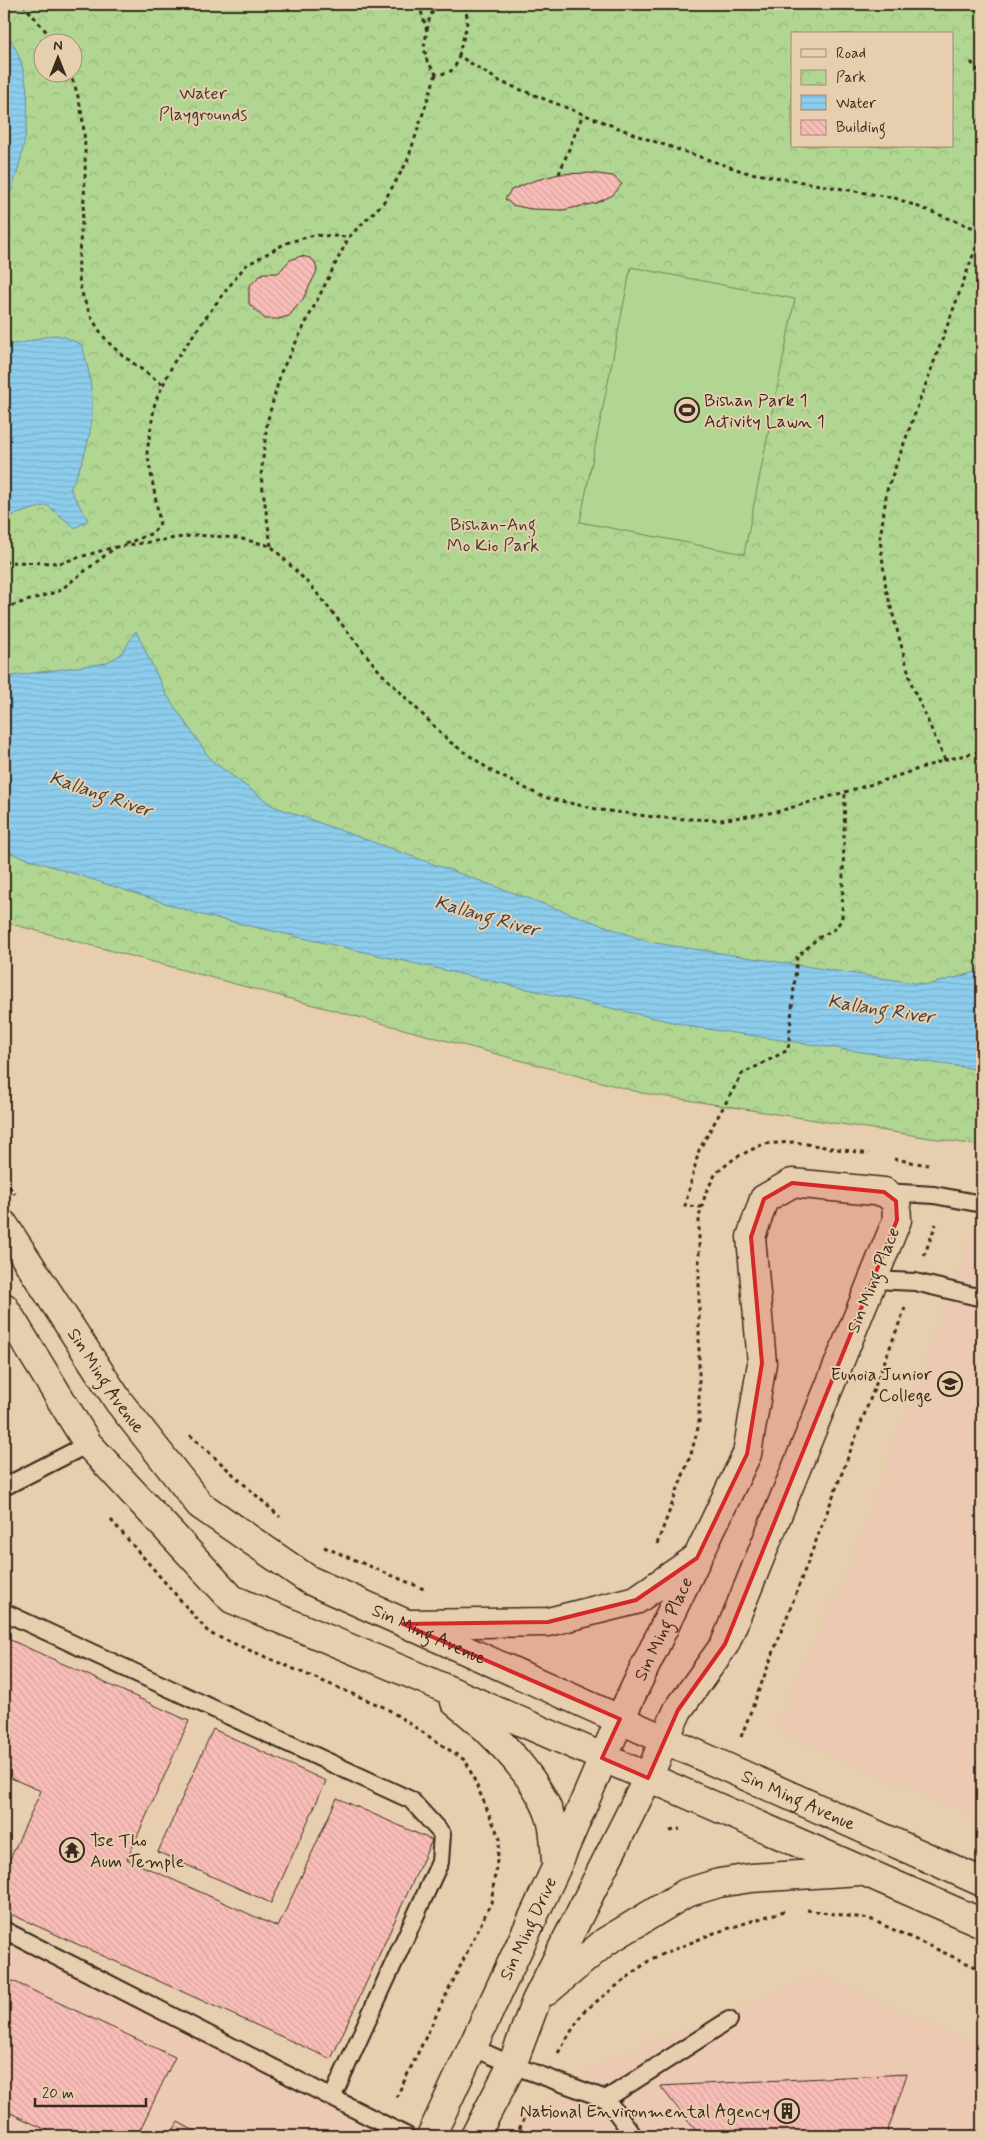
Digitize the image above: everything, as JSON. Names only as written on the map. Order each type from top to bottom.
[{"type":"main road","name":"Sin Ming Place","points":[[620,1719],[747,1454],[762,1363],[751,1237],[764,1200],[792,1183],[884,1192],[896,1201],[897,1220],[873,1280],[725,1644],[678,1710],[665,1738]]},
{"type":"main road","name":"Sin Ming Avenue","points":[[4,1225],[119,1402],[200,1505],[308,1580],[403,1624],[665,1738],[982,1882]]},
{"type":"main road","points":[[4,1307],[88,1444],[232,1599],[428,1681],[982,1923]]},
{"type":"main road","points":[[403,1624],[548,1622],[636,1600],[697,1558]]},
{"type":"main road","points":[[428,1681],[468,1711],[526,1772],[548,1809],[553,1824],[556,1868]]},
{"type":"main road","name":"Sin Ming Drive","points":[[431,2136],[556,1868],[620,1719]]},
{"type":"main road","points":[[475,2136],[512,2065],[536,2001],[648,1778],[665,1738]]},
{"type":"main road","points":[[536,2001],[605,1942],[686,1893],[719,1883],[751,1878],[866,1871]]},
{"type":"lane","points":[[884,1192],[934,1195],[982,1204]]},
{"type":"lane","points":[[873,1280],[915,1282],[982,1298]]},
{"type":"lane","points":[[4,1487],[88,1444]]},
{"type":"lane","points":[[4,1612],[411,1800],[442,1834],[440,1862],[332,2098]]},
{"type":"lane","points":[[4,1930],[407,2136]]},
{"type":"lane","points":[[606,2099],[729,2020]]},
{"type":"lane","points":[[472,2047],[512,2065],[606,2099],[634,2136]]},
{"type":"path","points":[[23,4],[47,32]]},
{"type":"path","points":[[419,4],[427,31]]},
{"type":"path","points":[[436,74],[427,61],[424,47],[430,16],[438,4]]},
{"type":"path","points":[[436,74],[446,74],[456,67],[468,20],[462,4]]},
{"type":"path","points":[[459,56],[501,82],[644,138],[745,172],[895,198],[982,231],[888,490],[880,539],[886,589],[912,684],[945,760]]},
{"type":"path","points":[[971,62],[982,75]]},
{"type":"path","points":[[271,546],[261,476],[266,423],[281,372],[349,236],[383,203],[407,162],[436,74]]},
{"type":"path","points":[[74,82],[84,132],[84,196],[80,250],[80,284],[92,316],[111,345],[163,385]]},
{"type":"path","points":[[559,174],[583,114]]},
{"type":"path","points":[[4,562],[60,564],[116,547],[153,533],[160,523],[147,452],[154,402],[174,362],[214,306],[246,266],[286,243],[314,235],[349,236]]},
{"type":"path","points":[[4,608],[59,590],[116,547],[196,535],[238,538],[271,546],[312,587],[380,672],[450,742],[494,772],[543,797],[601,810],[662,818],[720,820],[776,812],[945,760],[982,751]]},
{"type":"path","points":[[702,1208],[685,1206],[700,1150],[742,1074],[788,1050],[797,957],[818,938],[835,929],[842,919],[845,792]]},
{"type":"path","points":[[4,1180],[21,1201]]},
{"type":"path","points":[[184,1430],[283,1520]]},
{"type":"path","points":[[322,1546],[430,1592]]},
{"type":"path","points":[[209,1633],[386,1708],[466,1761],[500,1839],[491,1903],[383,2124]]},
{"type":"path","points":[[804,1909],[870,1919],[982,1970]]},
{"type":"path","points":[[516,2136],[544,2076],[582,2012],[651,1959],[714,1933],[786,1911]]},
{"type":"highlighted area","points":[[792,1183],[884,1192],[896,1201],[897,1220],[725,1644],[678,1710],[648,1778],[602,1758],[620,1719],[403,1624],[548,1622],[636,1600],[697,1558],[747,1454],[762,1363],[751,1237],[764,1199]]},
{"type":"shaded area","name":"Eunoia Junior College","points":[[982,1206],[982,1817],[776,1730],[852,1561]]},
{"type":"shaded area","points":[[4,1930],[407,2136],[4,2136]]},
{"type":"shaded area","points":[[821,1976],[982,2048],[982,2136],[499,2136],[605,2062]]},
{"type":"green space","name":"Bishan-Ang Mo Kio Park","points":[[4,4],[982,4],[982,1146],[642,1093],[4,922]]},
{"type":"green space","name":"Bishan Park 1 Activity Lawn 1","points":[[631,267],[795,299],[744,554],[580,522]]},
{"type":"water","points":[[4,29],[16,50],[24,72],[27,118],[19,165],[4,210]]},
{"type":"water","points":[[55,335],[65,337],[82,345],[91,383],[92,418],[89,435],[85,453],[70,489],[88,520],[75,528],[47,505],[4,518],[4,344],[17,344]]},
{"type":"water","name":"Kallang River","points":[[136,631],[166,694],[211,760],[273,806],[649,942],[927,985],[976,972],[982,964],[982,1070],[694,1027],[202,915],[4,851],[4,677],[106,663],[121,654]]},
{"type":"building","points":[[589,173],[613,176],[622,184],[613,195],[596,203],[563,210],[531,209],[512,205],[505,199],[511,190],[533,181],[559,174]]},
{"type":"building","points":[[301,256],[310,258],[315,262],[317,271],[303,299],[289,316],[278,319],[265,319],[249,304],[249,286],[263,273],[278,273],[290,260]]},
{"type":"building","name":"Tse Tho Aum Temple","points":[[4,1637],[189,1721],[127,1859],[278,1927],[337,1798],[432,1840],[331,2059],[4,1911],[4,1872],[41,1791],[4,1775]]},
{"type":"building","points":[[213,1729],[326,1781],[271,1903],[158,1852]]},
{"type":"building","points":[[4,1977],[175,2057],[137,2136],[59,2136],[4,2110]]},
{"type":"building","name":"National Environmental Agency","points":[[907,2074],[886,2136],[700,2136],[660,2086]]},
{"type":"building","points":[[178,2122],[204,2136],[170,2136]]},
{"type":"place","name":"Bishan Park 1 Activity Lawn 1","points":[[687,410]]},
{"type":"place","name":"Eunoia Junior College","points":[[950,1384]]},
{"type":"place","name":"Tse Tho Aum Temple","points":[[72,1850]]},
{"type":"place","name":"National Environmental Agency","points":[[787,2111]]},
{"type":"park label","name":"Water Playgrounds","points":[[203,104]]}]
